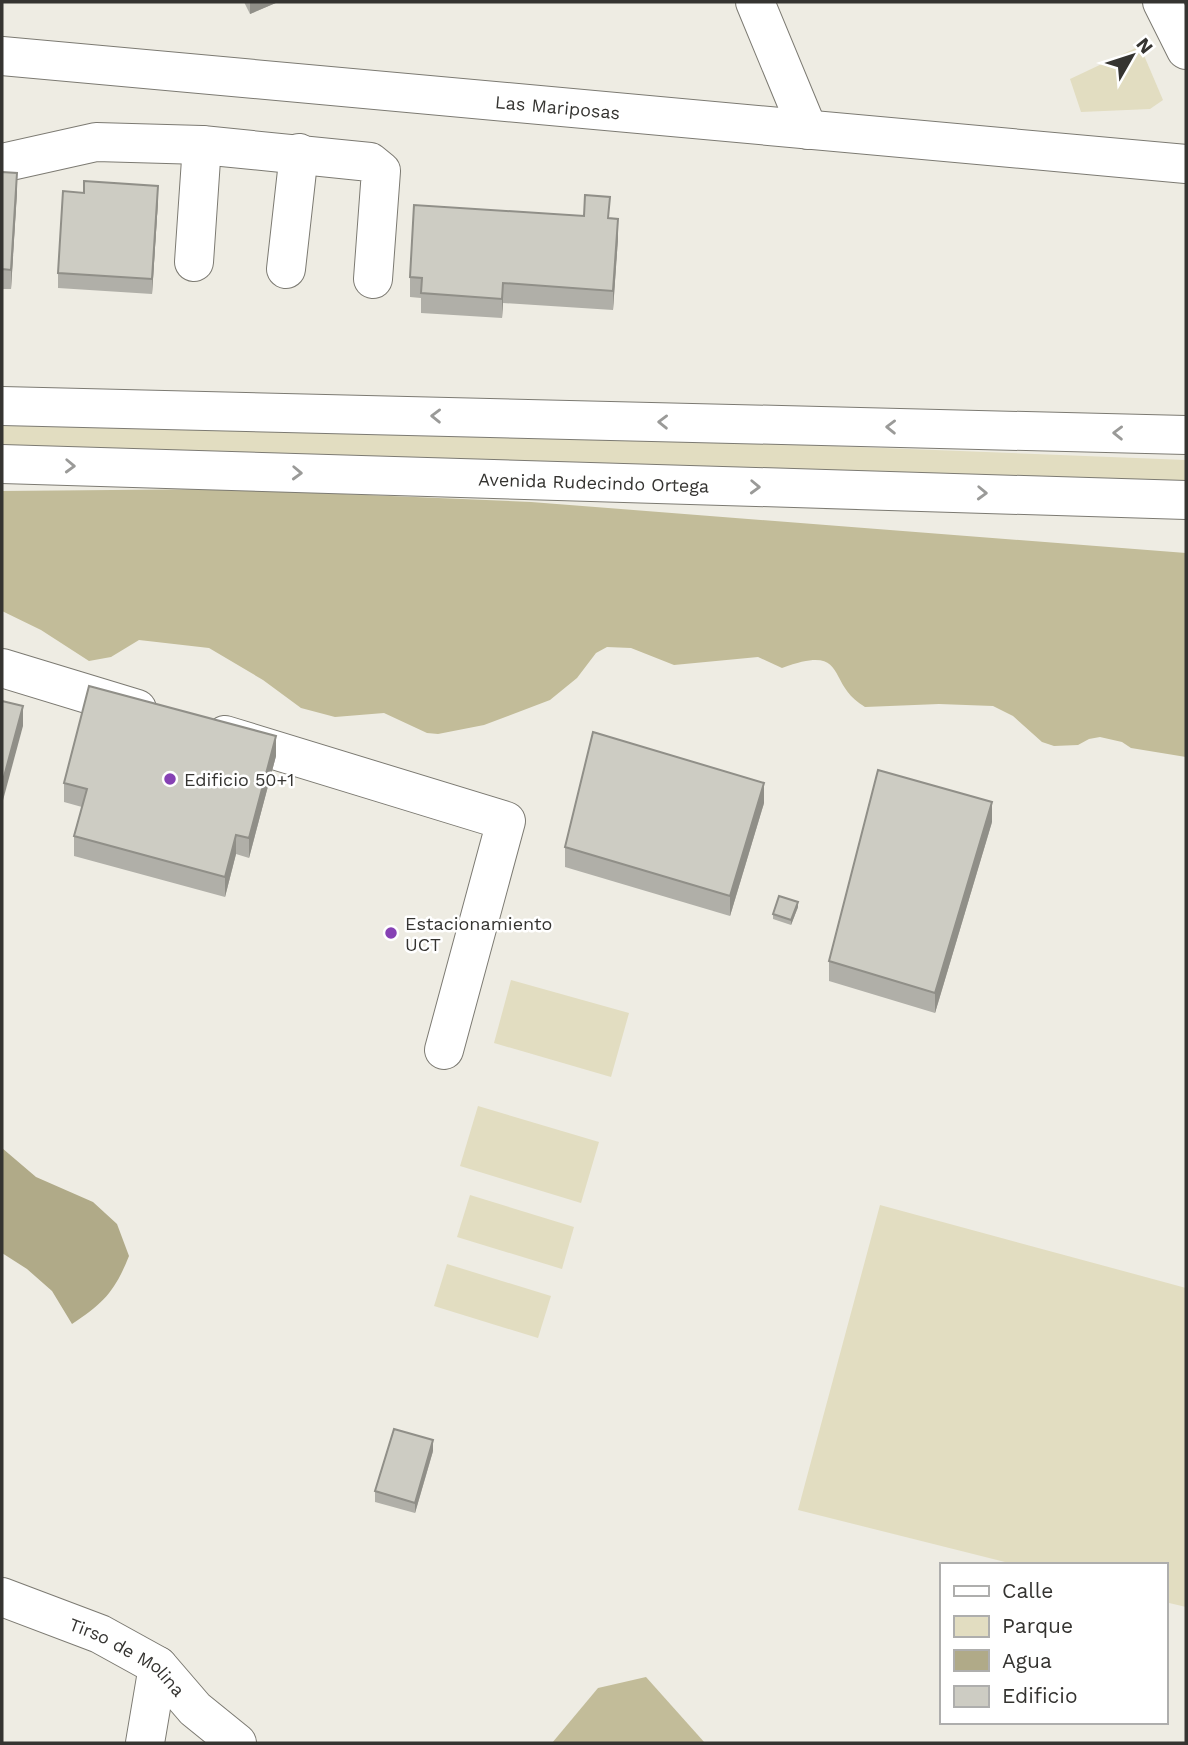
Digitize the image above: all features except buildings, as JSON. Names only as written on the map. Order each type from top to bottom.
[{"type":"main road","points":[[755,2],[808,130]]},
{"type":"main road","points":[[1162,2],[1186,50]]},
{"type":"main road","name":"Las Mariposas","points":[[2,56],[1186,163]]},
{"type":"main road","name":"Las Mariposas","points":[[1113,157],[1186,138]]},
{"type":"main road","points":[[2,163],[96,142],[202,145],[370,162],[381,172],[373,279]]},
{"type":"main road","points":[[194,262],[202,145]]},
{"type":"main road","points":[[286,269],[299,153]]},
{"type":"main road","points":[[2,406],[1186,435]]},
{"type":"main road","name":"Avenida Rudecindo Ortega","points":[[2,464],[1186,500]]},
{"type":"main road","points":[[2,668],[506,821],[444,1050]]},
{"type":"main road","name":"Tirso de Molina","points":[[2,1597],[100,1634],[158,1666],[195,1709],[237,1743]]},
{"type":"main road","points":[[145,1743],[158,1666]]},
{"type":"green space","points":[[1140,46],[1163,100],[1150,109],[1081,112],[1070,79]]},
{"type":"green space","points":[[2,424],[478,432],[1186,460],[1186,483],[2,449]]},
{"type":"green space","points":[[511,980],[629,1013],[611,1077],[494,1043]]},
{"type":"green space","points":[[478,1106],[599,1142],[581,1203],[460,1166]]},
{"type":"green space","points":[[470,1195],[574,1227],[562,1269],[457,1237]]},
{"type":"green space","points":[[880,1205],[1186,1288],[1186,1607],[1167,1602],[1167,1563],[1009,1563],[798,1510]]},
{"type":"green space","points":[[447,1264],[551,1296],[538,1338],[434,1306]]},
{"type":"shaded area","points":[[223,489],[531,502],[1186,553],[1186,757],[1131,748],[1122,742],[1100,737],[1078,745],[1054,746],[1042,742],[1013,716],[993,706],[939,704],[865,707],[852,697],[828,663],[818,660],[782,668],[758,657],[674,665],[631,648],[607,647],[596,653],[577,678],[550,700],[484,725],[438,734],[427,733],[384,713],[335,717],[301,708],[263,680],[209,648],[139,640],[111,657],[89,661],[41,630],[2,611],[2,491]]},
{"type":"shaded area","points":[[646,1677],[705,1743],[552,1743],[598,1688]]},
{"type":"water","points":[[2,1148],[36,1177],[93,1202],[117,1224],[129,1256],[124,1268],[107,1295],[72,1324],[52,1291],[27,1269],[2,1253]]},
{"type":"place","name":"Edificio 50+1","points":[[170,779]]},
{"type":"place","name":"Estacionamiento UCT","points":[[391,933]]}]
